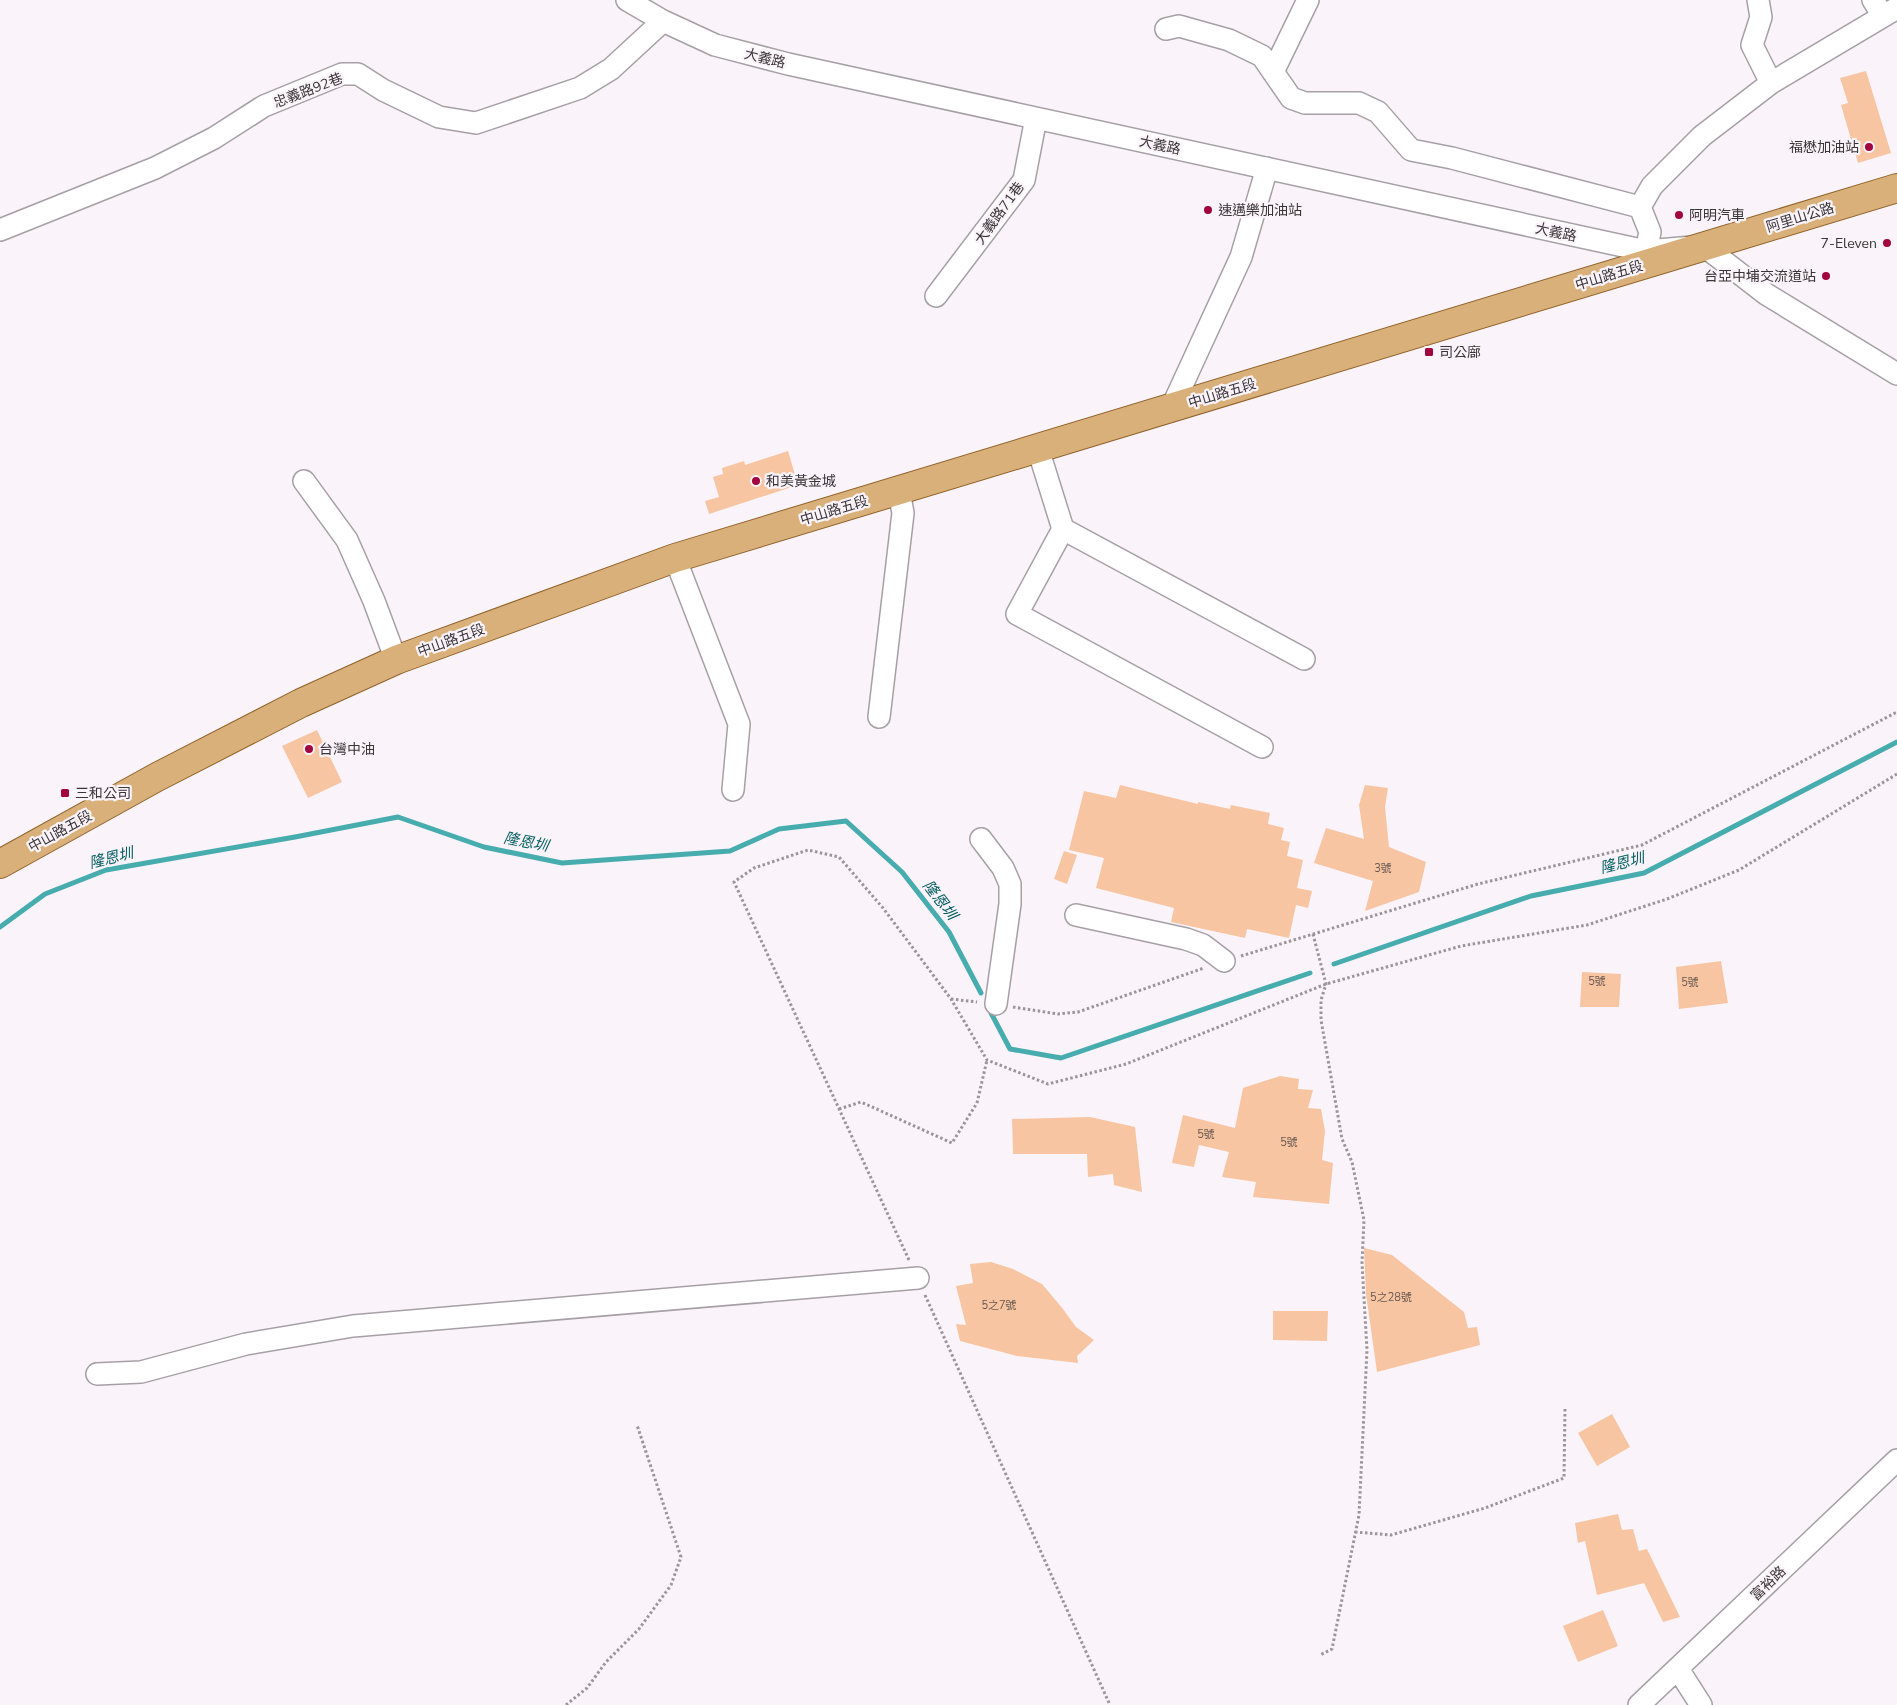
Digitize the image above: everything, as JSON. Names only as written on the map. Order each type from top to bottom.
[{"type":"main road","name":"阿里山公路","points":[[1704,246],[1897,188]]},
{"type":"main road","name":"中山路五段","points":[[0,864],[157,777],[301,703],[396,660],[675,558],[1704,246]]},
{"type":"street","name":"大義路","points":[[627,0],[663,22],[715,45],[788,64],[1646,251],[1704,246]]},
{"type":"street","points":[[1273,72],[1308,0]]},
{"type":"street","points":[[1758,0],[1761,17],[1752,45],[1771,83]]},
{"type":"street","points":[[1640,208],[1652,186],[1702,136],[1771,83],[1884,8]]},
{"type":"street","name":"忠義路92巷","points":[[0,230],[155,168],[214,138],[264,106],[342,74],[358,74],[383,90],[439,117],[476,123],[580,88],[611,69],[663,22]]},
{"type":"street","points":[[1166,29],[1179,26],[1229,40],[1262,56],[1291,98],[1306,103],[1359,103],[1378,112],[1411,150],[1452,158],[1640,208]]},
{"type":"street","name":"大義路71巷","points":[[936,296],[1024,180],[1036,118]]},
{"type":"street","points":[[1171,409],[1241,257],[1267,168]]},
{"type":"street","points":[[1640,208],[1650,232],[1646,251]]},
{"type":"street","points":[[1704,246],[1766,294],[1897,374]]},
{"type":"street","points":[[1038,449],[1063,529],[1304,659]]},
{"type":"street","points":[[304,482],[347,540],[374,601],[396,660]]},
{"type":"street","points":[[879,718],[903,513],[899,491]]},
{"type":"street","points":[[1063,529],[1017,614],[1262,747]]},
{"type":"street","points":[[675,558],[739,724],[733,790]]},
{"type":"street","points":[[980,839],[1003,868],[1010,884],[1010,904],[996,1004]]},
{"type":"street","points":[[1076,915],[1203,945],[1224,961]]},
{"type":"street","points":[[97,1374],[141,1372],[246,1344],[353,1326],[918,1278]]},
{"type":"street","name":"富裕路","points":[[1639,1705],[1897,1460]]},
{"type":"street","points":[[1678,1669],[1701,1705]]},
{"type":"path","points":[[951,999],[1058,1014],[1078,1012],[1224,961],[1478,884],[1642,845],[1897,712]]},
{"type":"path","points":[[1110,1705],[918,1278],[734,882],[754,868],[808,850],[839,857],[883,908],[951,999],[987,1060],[1048,1084],[1126,1064],[1326,984],[1461,946],[1586,925],[1666,899],[1739,870],[1897,774]]},
{"type":"path","points":[[1313,934],[1326,984],[1321,1000],[1321,1020],[1342,1139],[1352,1162],[1364,1220],[1362,1263],[1367,1350],[1359,1515],[1332,1649],[1320,1655]]},
{"type":"path","points":[[839,1109],[861,1102],[952,1143],[977,1103],[987,1060]]},
{"type":"path","points":[[1355,1532],[1392,1535],[1485,1508],[1564,1478],[1565,1408]]},
{"type":"path","points":[[566,1705],[587,1688],[606,1662],[639,1629],[671,1585],[681,1557],[637,1425]]},
{"type":"building","points":[[1866,71],[1891,153],[1858,163],[1841,105],[1848,103],[1840,78]]},
{"type":"building","name":"和美黃金城","points":[[788,451],[798,485],[709,514],[705,501],[719,497],[713,477],[723,474],[722,468],[744,461],[745,465]]},
{"type":"building","points":[[317,730],[342,782],[308,798],[282,746]]},
{"type":"building","points":[[1120,785],[1198,804],[1198,802],[1230,809],[1231,805],[1270,813],[1268,824],[1284,828],[1281,840],[1290,842],[1287,856],[1303,860],[1297,888],[1312,891],[1308,908],[1296,905],[1289,938],[1247,929],[1245,938],[1171,922],[1174,908],[1096,888],[1104,858],[1069,850],[1084,791],[1116,798]]},
{"type":"building","points":[[1365,785],[1388,788],[1385,807],[1389,847],[1426,862],[1419,892],[1365,911],[1373,881],[1314,863],[1326,828],[1364,839],[1359,805]]},
{"type":"building","points":[[1064,851],[1077,855],[1067,884],[1054,879]]},
{"type":"building","points":[[1721,961],[1728,1003],[1679,1009],[1676,967]]},
{"type":"building","points":[[1582,972],[1621,974],[1619,1007],[1580,1007]]},
{"type":"building","points":[[1280,1076],[1299,1079],[1298,1089],[1313,1090],[1308,1108],[1321,1109],[1325,1131],[1322,1160],[1333,1163],[1329,1204],[1253,1197],[1256,1182],[1222,1177],[1229,1152],[1199,1145],[1194,1167],[1172,1163],[1183,1115],[1235,1128],[1243,1088]]},
{"type":"building","points":[[1090,1117],[1135,1127],[1142,1192],[1114,1185],[1113,1174],[1088,1177],[1087,1154],[1013,1154],[1012,1119]]},
{"type":"building","points":[[1364,1248],[1392,1255],[1464,1312],[1468,1328],[1477,1327],[1480,1345],[1377,1372],[1366,1294]]},
{"type":"building","points":[[991,1262],[1013,1269],[1042,1284],[1076,1327],[1094,1340],[1077,1356],[1078,1363],[1017,1356],[960,1341],[956,1324],[966,1325],[956,1286],[973,1283],[970,1264]]},
{"type":"building","points":[[1273,1311],[1328,1311],[1327,1341],[1273,1340]]},
{"type":"building","points":[[1612,1414],[1630,1447],[1597,1466],[1578,1433]]},
{"type":"building","points":[[1618,1514],[1622,1530],[1633,1529],[1639,1551],[1647,1549],[1680,1617],[1663,1622],[1644,1583],[1597,1595],[1585,1541],[1578,1543],[1575,1523]]},
{"type":"building","points":[[1603,1610],[1618,1646],[1578,1662],[1563,1626]]},
{"type":"waterway","name":"隆恩圳","points":[[1334,964],[1531,896],[1644,873],[1897,742]]},
{"type":"waterway","name":"隆恩圳","points":[[0,927],[45,894],[106,870],[398,817],[484,847],[562,863],[730,851],[779,829],[846,821],[902,872],[949,932],[981,993]]},
{"type":"waterway","name":"隆恩圳","points":[[991,1013],[1010,1049],[1061,1058],[1310,973]]},
{"type":"place","name":"福懋加油站","points":[[1869,147]]},
{"type":"place","name":"速邁樂加油站","points":[[1208,210]]},
{"type":"place","name":"阿明汽車","points":[[1679,215]]},
{"type":"place","name":"7-Eleven","points":[[1887,243]]},
{"type":"place","name":"台亞中埔交流道站","points":[[1826,276]]},
{"type":"place","name":"司公廍","points":[[1429,352]]},
{"type":"place","name":"和美黃金城","points":[[756,481]]},
{"type":"place","name":"台灣中油","points":[[309,749]]},
{"type":"place","name":"三和公司","points":[[65,793]]}]
